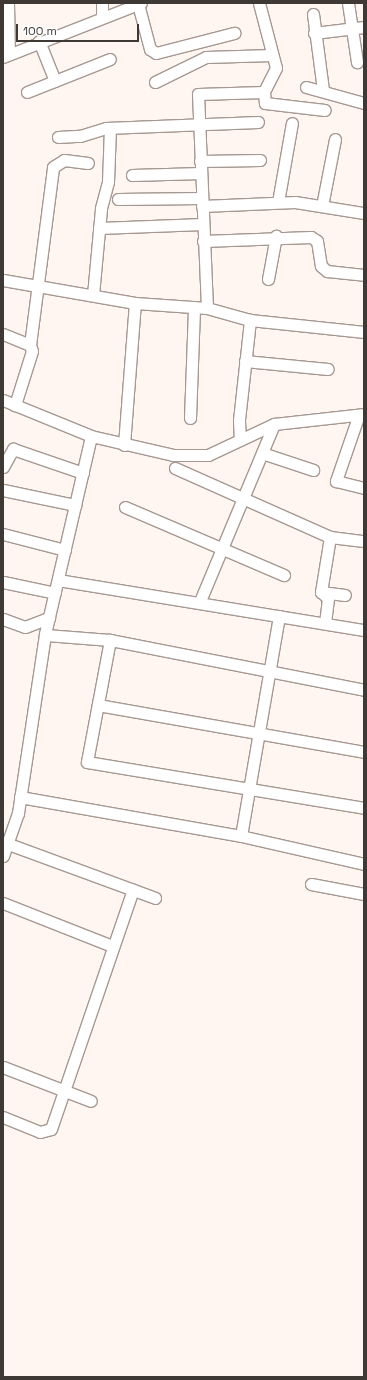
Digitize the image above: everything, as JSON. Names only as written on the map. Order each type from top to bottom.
[{"type":"street","points":[[8,3],[6,55],[139,4],[150,49],[156,52],[234,33]]},
{"type":"street","points":[[102,3],[102,17]]},
{"type":"street","points":[[259,3],[276,74],[264,92],[265,102],[325,110]]},
{"type":"street","points":[[348,3],[357,62]]},
{"type":"street","points":[[313,14],[314,33],[323,90]]},
{"type":"street","points":[[314,33],[364,27]]},
{"type":"street","points":[[39,42],[55,82]]},
{"type":"street","points":[[155,82],[206,57],[272,55]]},
{"type":"street","points":[[27,92],[110,59]]},
{"type":"street","points":[[306,88],[323,90],[364,103]]},
{"type":"street","points":[[207,308],[198,94],[264,92]]},
{"type":"street","points":[[58,137],[80,136],[110,128],[258,122]]},
{"type":"street","points":[[278,202],[292,123]]},
{"type":"street","points":[[93,296],[99,228],[108,182],[110,128]]},
{"type":"street","points":[[322,206],[335,139]]},
{"type":"street","points":[[14,405],[32,359],[30,345],[53,167],[64,160],[88,163]]},
{"type":"street","points":[[200,161],[260,160]]},
{"type":"street","points":[[132,175],[201,173]]},
{"type":"street","points":[[118,200],[278,202],[322,206],[364,213]]},
{"type":"street","points":[[99,228],[203,224]]},
{"type":"street","points":[[203,241],[276,236],[311,237],[317,240],[321,266],[327,271],[364,275]]},
{"type":"street","points":[[268,279],[276,236]]},
{"type":"street","points":[[3,280],[135,302],[207,308],[250,320],[364,332]]},
{"type":"street","points":[[124,445],[135,302]]},
{"type":"street","points":[[190,418],[194,307]]},
{"type":"street","points":[[240,440],[245,361],[250,320]]},
{"type":"street","points":[[3,334],[30,345]]},
{"type":"street","points":[[245,361],[328,369]]},
{"type":"street","points":[[3,400],[91,436],[124,445],[173,455],[208,455],[274,424],[360,416],[336,481],[364,488]]},
{"type":"street","points":[[200,601],[274,424]]},
{"type":"street","points":[[3,856],[5,843],[20,797],[49,618],[91,436]]},
{"type":"street","points":[[3,467],[13,449],[82,473]]},
{"type":"street","points":[[262,453],[313,470]]},
{"type":"street","points":[[175,468],[330,536],[364,541]]},
{"type":"street","points":[[3,490],[75,505]]},
{"type":"street","points":[[125,507],[284,575]]},
{"type":"street","points":[[3,534],[65,550]]},
{"type":"street","points":[[321,592],[330,536]]},
{"type":"street","points":[[58,580],[200,601],[364,630]]},
{"type":"street","points":[[3,582],[55,594]]},
{"type":"street","points":[[321,592],[345,595]]},
{"type":"street","points":[[321,592],[328,598],[325,623]]},
{"type":"street","points":[[241,836],[279,616]]},
{"type":"street","points":[[3,619],[25,627],[49,618]]},
{"type":"street","points":[[46,635],[110,640],[269,673],[364,690]]},
{"type":"street","points":[[110,640],[87,762],[250,787],[364,808]]},
{"type":"street","points":[[98,705],[364,752]]},
{"type":"street","points":[[20,797],[241,836],[364,864]]},
{"type":"street","points":[[5,843],[155,898]]},
{"type":"street","points":[[311,884],[364,894]]},
{"type":"street","points":[[3,1117],[47,1132],[64,1090],[112,946],[133,890]]},
{"type":"street","points":[[3,903],[112,946]]},
{"type":"street","points":[[3,1067],[91,1101]]}]
